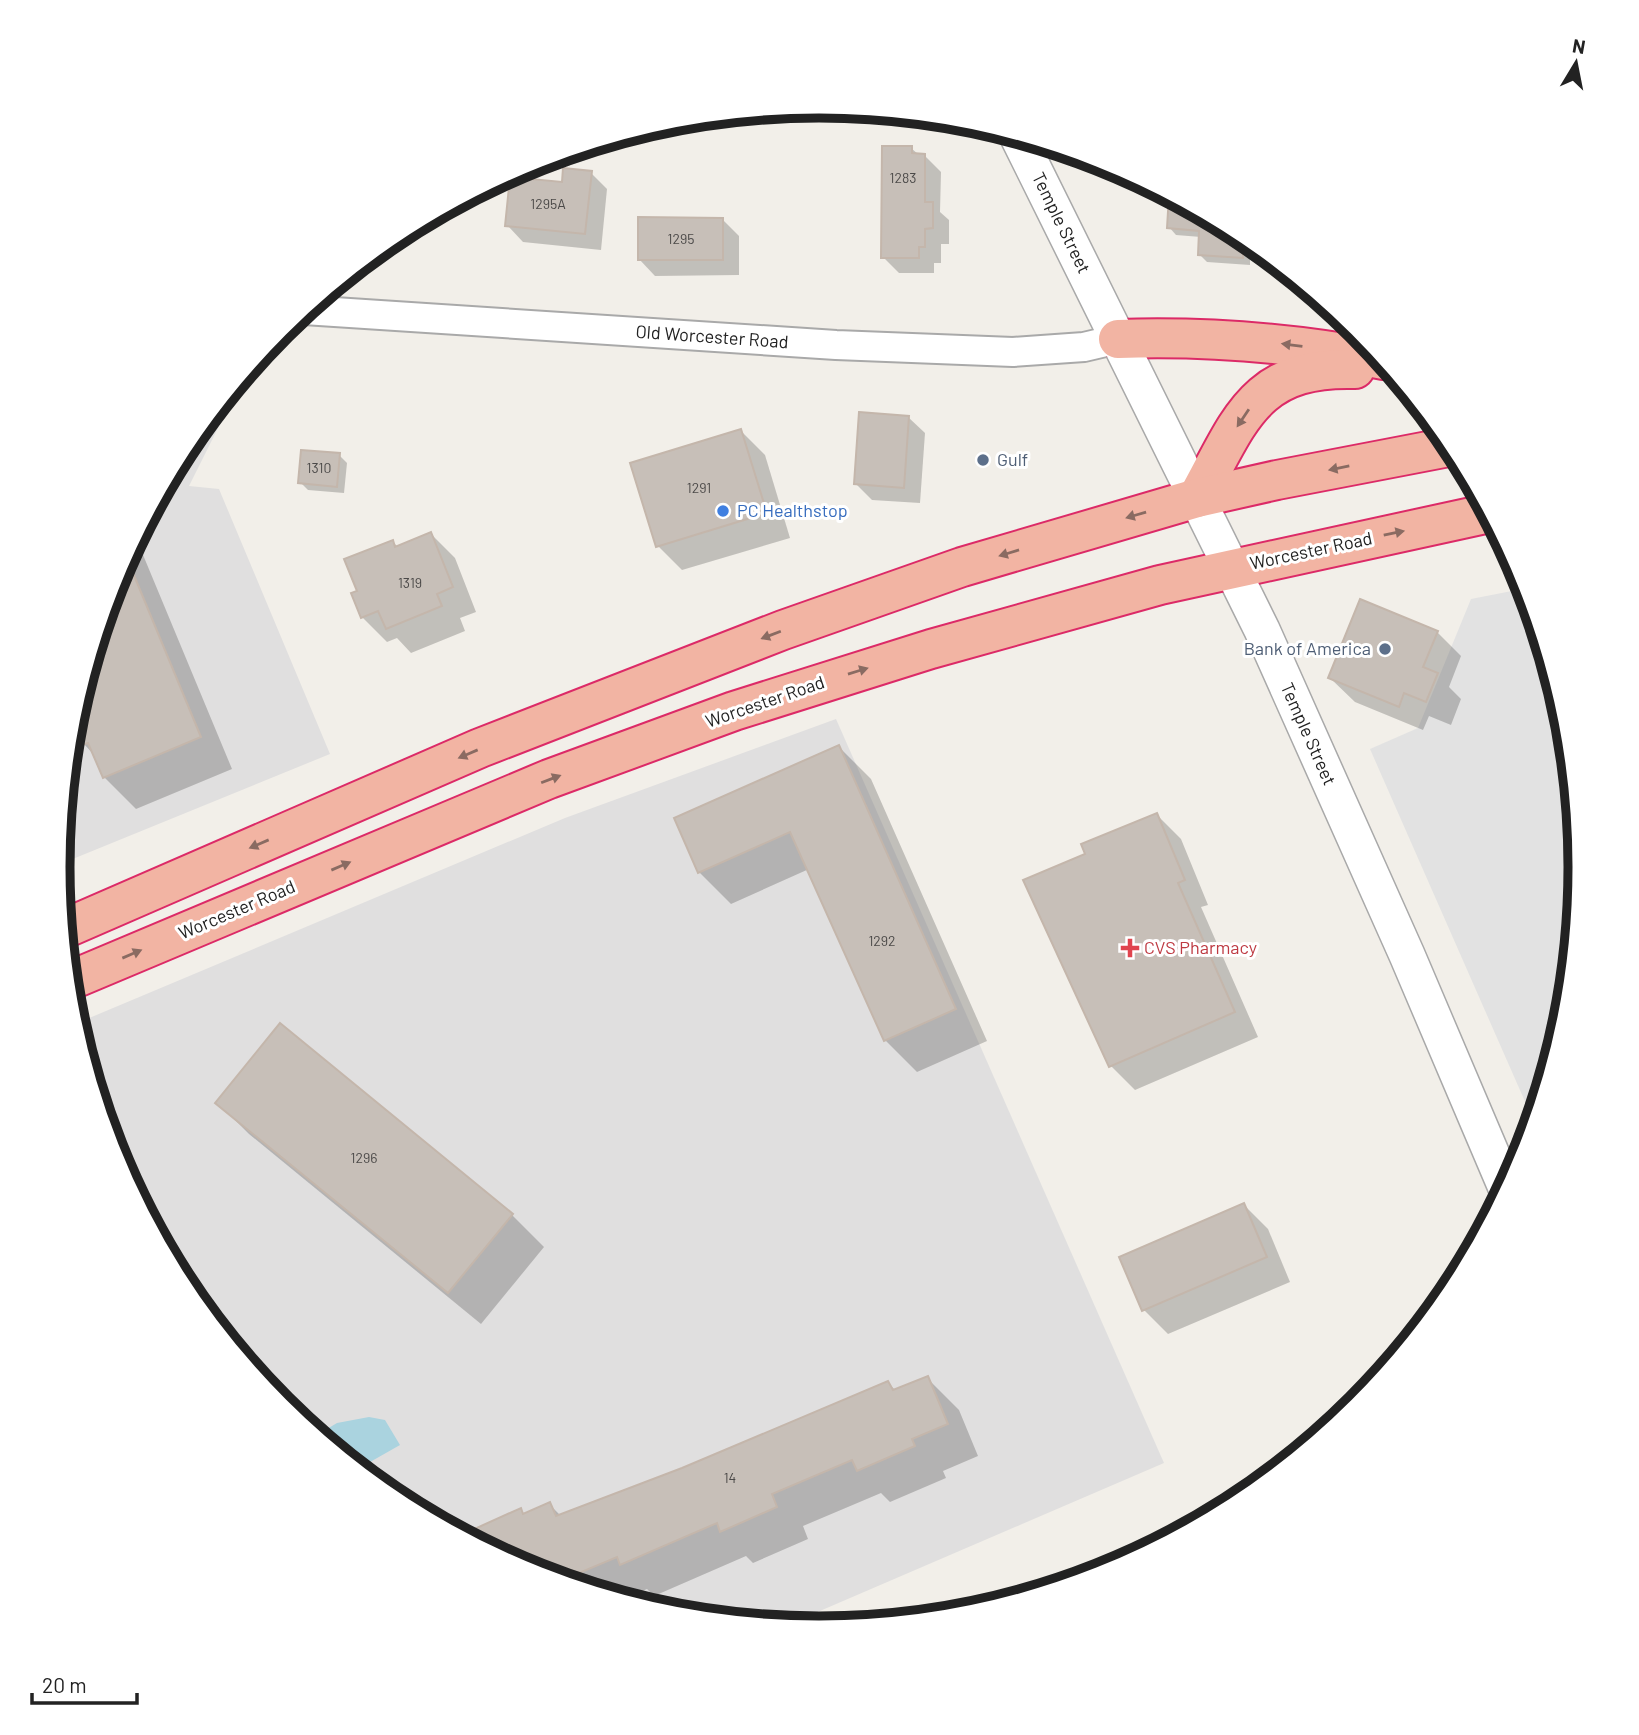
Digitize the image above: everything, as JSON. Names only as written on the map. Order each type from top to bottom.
[{"type":"highway","points":[[1118,339],[1180,337],[1247,340],[1367,357]]},
{"type":"highway","points":[[1197,498],[1240,422],[1262,393],[1302,373],[1333,368],[1379,369]]},
{"type":"highway","points":[[73,925],[480,748],[783,630],[962,567],[1197,498],[1441,448]]},
{"type":"highway","name":"Worcester Road","points":[[78,977],[538,784],[734,711],[1022,622],[1231,568],[1481,515]]},
{"type":"street","name":"Temple Street","points":[[1023,147],[1288,686],[1502,1177]]},
{"type":"street","name":"Old Worcester Road","points":[[318,311],[836,345],[1013,352],[1084,346],[1118,339]]},
{"type":"shaded area","points":[[229,406],[189,486],[219,489],[330,754],[70,860],[76,770],[84,721],[110,627],[147,536],[170,493]]},
{"type":"shaded area","points":[[1515,590],[1543,674],[1555,721],[1563,770],[1569,868],[1563,965],[1555,1014],[1528,1109],[1370,749],[1418,728],[1471,599]]},
{"type":"shaded area","points":[[836,719],[1164,1463],[807,1616],[722,1611],[673,1603],[579,1577],[488,1540],[403,1491],[363,1462],[325,1431],[256,1362],[196,1284],[147,1199],[110,1108],[85,1020],[565,818]]},
{"type":"water","points":[[369,1417],[385,1420],[400,1445],[366,1464],[324,1431],[337,1423]]},
{"type":"building","points":[[882,146],[912,146],[912,153],[925,154],[925,202],[933,202],[933,228],[925,229],[925,247],[919,247],[919,258],[881,258]]},
{"type":"building","points":[[563,168],[592,171],[585,234],[505,226],[509,186],[525,178],[562,182]]},
{"type":"building","points":[[1168,204],[1236,244],[1243,249],[1243,258],[1198,255],[1199,231],[1167,228]]},
{"type":"building","points":[[638,217],[723,218],[723,260],[638,260]]},
{"type":"building","points":[[859,412],[909,416],[904,488],[854,484]]},
{"type":"building","points":[[741,429],[767,513],[656,547],[630,463]]},
{"type":"building","points":[[301,450],[340,453],[337,487],[298,483]]},
{"type":"building","points":[[431,532],[453,587],[437,594],[442,606],[386,629],[378,611],[361,618],[351,593],[357,591],[344,559],[393,540],[395,547]]},
{"type":"building","points":[[132,570],[201,737],[103,778],[88,743],[82,745],[84,721],[96,674]]},
{"type":"building","name":"Bank of America","points":[[1360,599],[1438,631],[1423,667],[1438,673],[1426,702],[1404,693],[1399,707],[1328,678]]},
{"type":"building","points":[[839,745],[956,1009],[884,1041],[790,832],[698,873],[674,818]]},
{"type":"building","name":"CVS Pharmacy","points":[[1157,813],[1185,880],[1178,883],[1235,1012],[1109,1067],[1023,880],[1085,854],[1081,844]]},
{"type":"building","points":[[280,1023],[513,1214],[448,1293],[215,1103]]},
{"type":"building","points":[[1244,1203],[1267,1257],[1142,1311],[1119,1257]]},
{"type":"building","points":[[928,1376],[948,1424],[912,1439],[915,1446],[857,1471],[852,1460],[772,1494],[777,1507],[720,1532],[717,1523],[620,1565],[617,1557],[574,1575],[533,1560],[471,1531],[521,1508],[523,1514],[550,1502],[556,1516],[682,1468],[888,1381],[893,1390]]},
{"type":"place","name":"Gulf","points":[[983,460]]},
{"type":"place","name":"PC Healthstop","points":[[723,511]]},
{"type":"place","name":"Bank of America","points":[[1385,649]]},
{"type":"place","name":"CVS Pharmacy","points":[[1130,948]]}]
